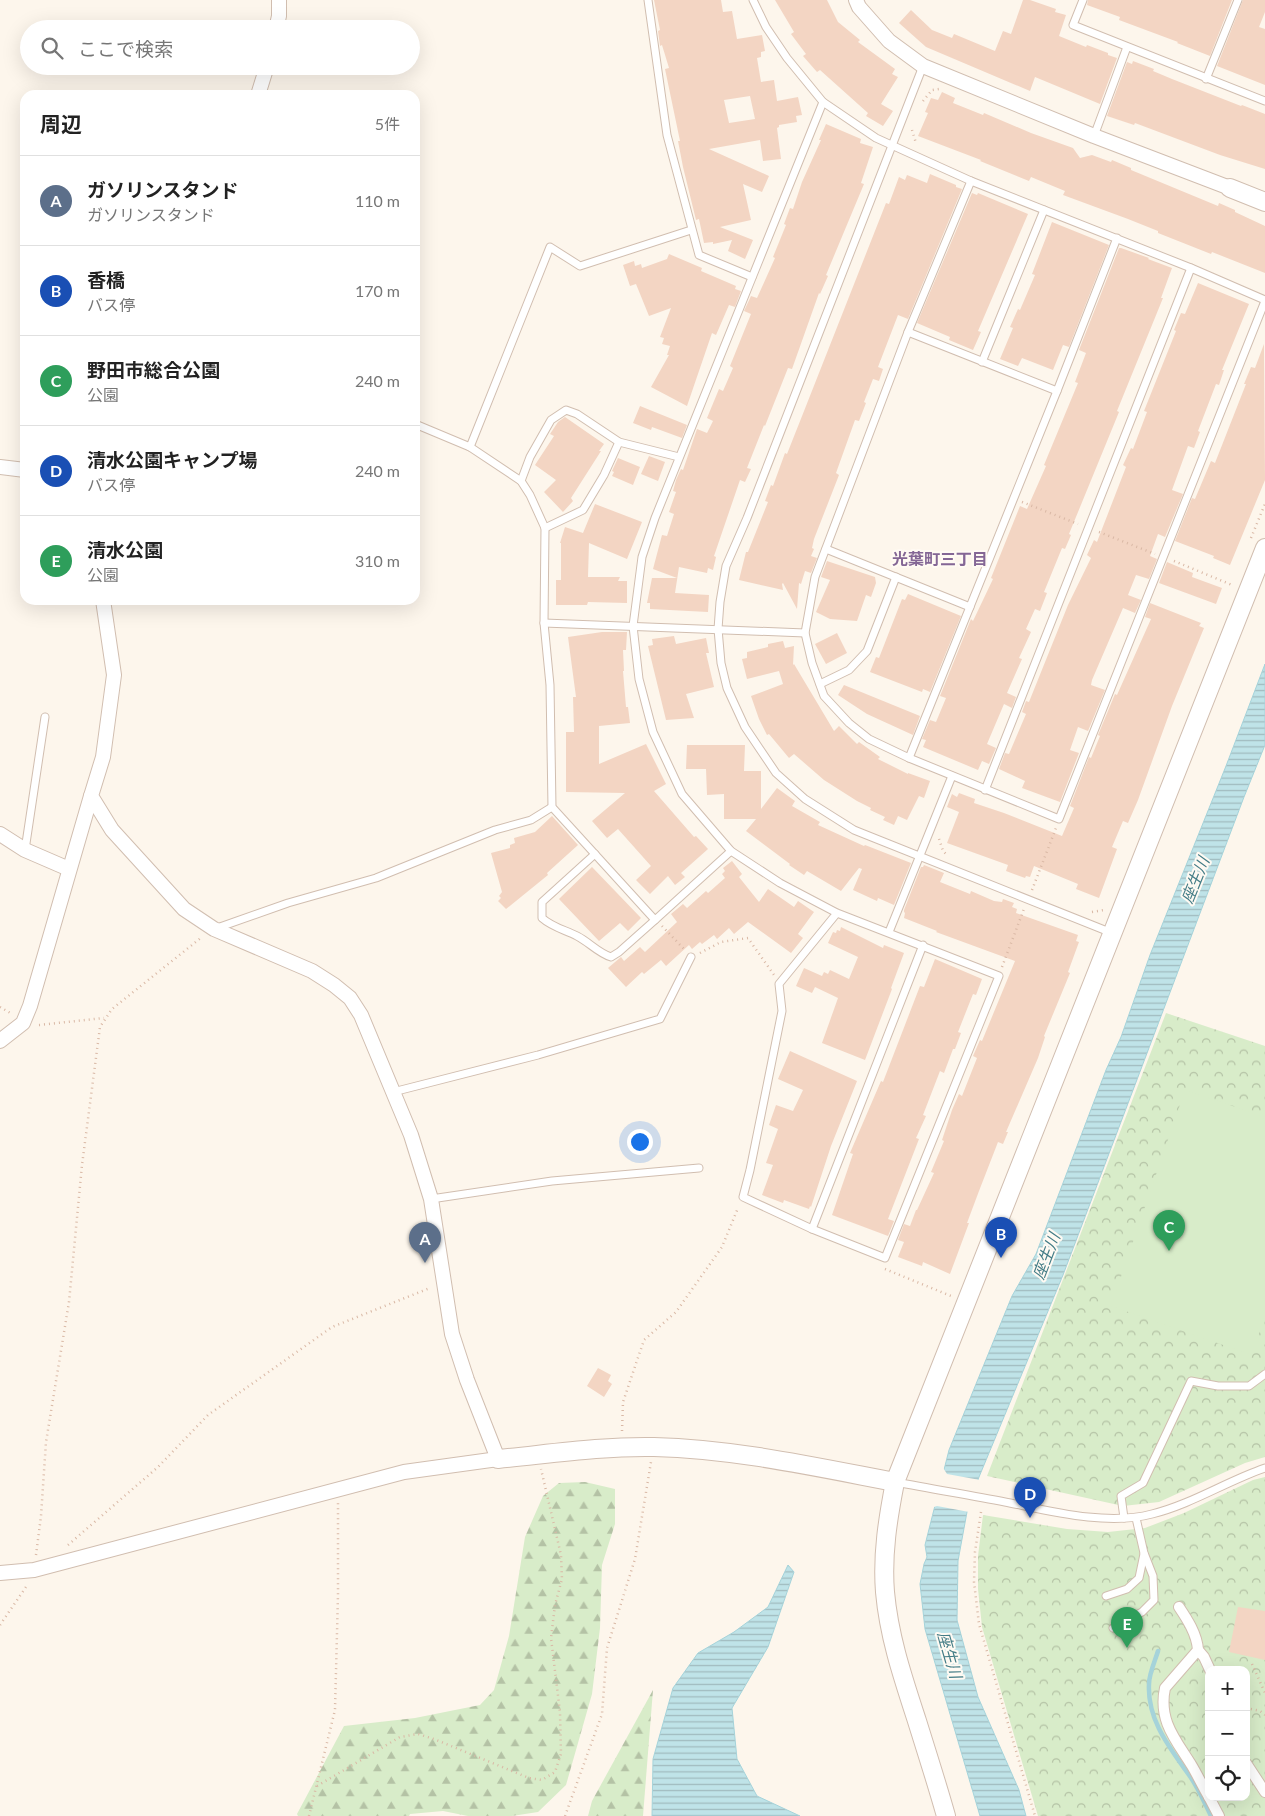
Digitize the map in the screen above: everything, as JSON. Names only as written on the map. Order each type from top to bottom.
[{"type":"street","points":[[277,20],[279,0]]},
{"type":"street","points":[[279,20],[290,0]]},
{"type":"street","points":[[856,0],[889,41],[922,66],[1094,136],[1265,202]]},
{"type":"street","points":[[260,90],[264,75]]},
{"type":"street","points":[[0,467],[20,469]]},
{"type":"street","points":[[946,1816],[900,1670],[889,1627],[885,1590],[885,1534],[896,1482],[1265,548]]},
{"type":"street","points":[[0,1041],[23,1023],[39,978],[69,869],[103,757],[114,676],[103,605]]},
{"type":"street","points":[[91,796],[112,830],[184,909],[214,929],[312,971],[350,998],[361,1015],[371,1035],[410,1135],[431,1199],[452,1334],[467,1380],[498,1459]]},
{"type":"street","points":[[0,834],[25,850],[69,869]]},
{"type":"street","points":[[0,1573],[34,1570],[404,1472],[498,1459],[654,1447],[754,1456],[896,1482]]},
{"type":"street","points":[[1179,1607],[1188,1620],[1198,1650],[1208,1666]]},
{"type":"street","points":[[1198,1650],[1165,1688],[1164,1708],[1165,1720],[1173,1739],[1192,1766],[1205,1790]]},
{"type":"street","points":[[1250,1769],[1265,1792]]},
{"type":"street","points":[[1211,1801],[1219,1816]]},
{"type":"lane","points":[[648,0],[667,135],[699,255],[752,277]]},
{"type":"lane","points":[[753,0],[766,27],[787,58],[823,102],[856,125],[892,145],[971,181],[1117,238],[1265,300],[1059,819],[985,790],[869,739],[849,722],[824,696],[812,662],[805,633],[815,577],[908,332],[971,181]]},
{"type":"lane","points":[[1083,0],[1073,25],[1265,101]]},
{"type":"lane","points":[[1206,78],[1238,0]]},
{"type":"lane","points":[[1094,136],[1127,47]]},
{"type":"lane","points":[[922,66],[747,518],[726,566],[718,630],[721,663],[727,688],[745,727],[776,773],[805,799],[854,830],[1112,933]]},
{"type":"lane","points":[[823,102],[655,518],[642,557],[633,626],[639,679],[653,732],[682,794],[731,851],[780,883],[837,913],[999,976],[885,1258],[812,1229],[743,1197],[782,1011],[780,984],[837,913]]},
{"type":"lane","points":[[982,362],[1044,210]]},
{"type":"lane","points":[[470,447],[550,247],[580,266],[691,230]]},
{"type":"lane","points":[[909,758],[1117,238]]},
{"type":"lane","points":[[985,790],[1191,268]]},
{"type":"lane","points":[[908,332],[1057,391]]},
{"type":"lane","points":[[521,482],[530,457],[551,420],[566,410],[576,414],[619,442],[679,457]]},
{"type":"lane","points":[[420,426],[470,447],[521,482],[530,495],[545,528],[544,623],[550,685],[552,807],[656,920]]},
{"type":"lane","points":[[545,528],[583,510],[604,475],[619,442]]},
{"type":"lane","points":[[826,549],[970,607]]},
{"type":"lane","points":[[820,684],[849,670],[867,651],[896,577]]},
{"type":"lane","points":[[544,623],[805,633]]},
{"type":"lane","points":[[25,850],[45,717]]},
{"type":"lane","points":[[889,932],[952,776]]},
{"type":"lane","points":[[214,929],[288,903],[376,878],[495,830],[531,820],[552,807]]},
{"type":"lane","points":[[595,854],[542,902],[542,918],[549,924],[578,936],[605,955],[611,957],[620,952],[731,851]]},
{"type":"lane","points":[[812,1229],[923,945]]},
{"type":"lane","points":[[393,1092],[538,1055],[660,1019],[691,957]]},
{"type":"lane","points":[[431,1199],[552,1181],[699,1168]]},
{"type":"lane","points":[[1124,1518],[1120,1496],[1143,1483],[1191,1380],[1218,1386],[1249,1386],[1265,1374]]},
{"type":"lane","points":[[896,1482],[1076,1516],[1136,1518],[1189,1501],[1245,1475],[1265,1468]]},
{"type":"lane","points":[[1113,1628],[1142,1612],[1154,1600],[1153,1576],[1144,1553],[1136,1518]]},
{"type":"lane","points":[[1106,1596],[1126,1589],[1139,1578],[1144,1553]]},
{"type":"path","points":[[1014,499],[1232,585],[1228,594]]},
{"type":"path","points":[[938,833],[939,842],[947,855]]},
{"type":"path","points":[[1032,890],[1040,893]]},
{"type":"path","points":[[1091,912],[1096,913],[1105,909]]},
{"type":"path","points":[[656,920],[691,957],[721,942],[748,938],[780,984]]},
{"type":"path","points":[[0,1625],[29,1582],[34,1570],[41,1516],[46,1442],[70,1302],[82,1165],[100,1027],[104,1018],[119,1003],[214,929]]},
{"type":"path","points":[[23,1023],[40,1025],[104,1018]]},
{"type":"path","points":[[622,1448],[623,1402],[644,1340],[676,1312],[722,1247],[743,1197]]},
{"type":"path","points":[[885,1258],[881,1267],[952,1296]]},
{"type":"path","points":[[61,1563],[69,1544],[158,1468],[208,1415],[332,1327],[445,1282]]},
{"type":"path","points":[[565,1816],[602,1714],[607,1648],[635,1558],[654,1447]]},
{"type":"path","points":[[317,1786],[400,1737],[418,1734],[529,1778],[542,1780],[555,1772],[561,1754],[560,1712],[551,1638],[555,1605],[562,1579],[561,1555],[538,1455]]},
{"type":"path","points":[[310,1816],[336,1710],[338,1489]]},
{"type":"path","points":[[981,1512],[975,1552],[974,1582],[978,1624],[1035,1816]]},
{"type":"path","points":[[1252,1664],[1265,1693]]},
{"type":"path","points":[[1250,1709],[1260,1711],[1265,1715]]},
{"type":"green space","points":[[1166,1013],[1265,1046],[1265,1457],[1245,1463],[1159,1502],[1123,1506],[987,1476]]},
{"type":"green space","points":[[1185,1090],[1265,1117],[1265,1316],[1252,1355],[1111,1306]]},
{"type":"green space","points":[[1265,1477],[1265,1816],[1038,1816],[982,1627],[978,1589],[978,1556],[983,1515],[1067,1529],[1108,1532],[1145,1528],[1184,1513],[1253,1480]]},
{"type":"green space","points":[[585,1482],[615,1489],[615,1524],[602,1565],[600,1628],[592,1694],[566,1785],[538,1812],[512,1816],[468,1816],[443,1811],[410,1814],[409,1816],[298,1816],[297,1814],[344,1726],[415,1718],[480,1705],[494,1690],[509,1636],[525,1537],[543,1496],[559,1483]]},
{"type":"green space","points":[[653,1690],[643,1816],[588,1816],[592,1801]]},
{"type":"water","name":"座生川","points":[[1265,664],[1265,745],[1063,1275],[979,1477],[967,1512],[958,1561],[957,1620],[978,1697],[1019,1790],[1026,1816],[980,1816],[925,1629],[920,1584],[927,1557],[925,1545],[949,1450],[1012,1296],[1036,1254],[1106,1070],[1121,1037],[1150,955]]},
{"type":"water","points":[[788,1565],[794,1572],[768,1647],[732,1708],[737,1759],[757,1796],[800,1816],[652,1816],[653,1759],[673,1688],[698,1653],[734,1632],[768,1607]]},
{"type":"pier","points":[[942,1466],[947,1474],[980,1480],[969,1512],[937,1506],[931,1508]]},
{"type":"building","points":[[654,0],[721,0],[723,12],[732,11],[737,39],[762,35],[765,51],[761,52],[761,57],[757,58],[761,82],[774,80],[777,101],[798,97],[802,115],[796,116],[797,122],[779,125],[777,128],[781,159],[763,161],[760,140],[709,149],[769,176],[762,192],[743,184],[751,220],[720,227],[753,240],[745,259],[728,251],[732,240],[713,244],[713,242],[704,243],[699,219],[696,220],[683,167],[678,141],[680,141],[665,69],[669,68],[662,45],[660,46],[658,31],[660,30]],"holes":[[[750,96],[755,119],[729,123],[724,100]]]},
{"type":"building","points":[[775,0],[827,0],[838,22],[860,40],[858,42],[895,69],[892,74],[898,77],[881,104],[893,111],[883,126],[866,116],[868,113],[820,70],[817,72],[803,56],[806,54],[791,34],[794,32]]},
{"type":"building","points":[[1023,0],[1030,0],[1056,9],[1055,12],[1066,15],[1059,36],[1086,47],[1087,45],[1117,58],[1100,104],[1035,77],[1030,91],[926,47],[899,23],[911,10],[932,30],[952,38],[954,34],[995,51],[1003,31],[1011,34]]},
{"type":"building","points":[[1088,0],[1232,0],[1210,56],[1119,20],[1120,17],[1087,5]]},
{"type":"building","points":[[1243,0],[1265,0],[1265,12],[1259,27],[1265,29],[1265,85],[1217,66]]},
{"type":"building","points":[[1133,61],[1154,69],[1153,71],[1172,79],[1265,114],[1265,169],[1220,155],[1135,123],[1134,125],[1107,116],[1127,62],[1132,64]]},
{"type":"building","points":[[942,92],[955,98],[953,103],[983,115],[984,113],[1073,148],[1080,158],[1092,155],[1111,162],[1112,160],[1131,168],[1131,170],[1218,206],[1219,203],[1265,226],[1265,273],[1212,252],[1211,254],[1128,219],[1063,195],[1065,191],[1031,177],[1029,181],[918,136],[928,113],[925,112],[931,98],[938,100]]},
{"type":"building","points":[[826,124],[861,139],[860,143],[873,147],[861,183],[864,184],[826,275],[828,276],[819,293],[792,369],[788,368],[764,425],[747,468],[751,469],[745,482],[740,480],[714,556],[716,557],[713,570],[708,568],[707,573],[679,567],[675,593],[709,595],[708,612],[650,609],[650,603],[647,603],[652,578],[677,578],[653,569],[662,535],[667,536],[674,514],[669,512],[676,492],[673,491],[676,480],[681,469],[683,470],[697,429],[707,433],[713,421],[707,418],[719,389],[723,391],[733,368],[730,366],[751,314],[744,311],[751,296],[757,298],[775,258],[773,257],[786,225],[784,224],[790,208],[793,209]]},
{"type":"building","points":[[930,174],[962,189],[908,319],[898,315],[878,367],[883,369],[879,381],[873,379],[859,421],[855,420],[836,473],[839,475],[814,539],[812,548],[814,549],[811,556],[817,558],[811,573],[805,571],[801,584],[799,583],[797,609],[783,583],[783,590],[739,580],[746,552],[748,552],[768,502],[765,501],[771,485],[773,486],[785,453],[787,454],[886,203],[889,204],[899,177],[905,180],[907,175],[927,183]]},
{"type":"building","points":[[972,193],[977,195],[978,193],[1028,214],[978,331],[981,332],[973,350],[949,340],[950,337],[917,323]]},
{"type":"building","points":[[1052,222],[1109,245],[1069,347],[1063,345],[1053,370],[1022,358],[1018,366],[1000,359],[1013,328],[1010,327],[1018,309],[1020,310],[1035,275],[1032,274]]},
{"type":"building","points":[[1119,248],[1172,268],[1161,298],[1163,298],[1117,411],[1119,412],[1069,534],[1071,535],[1065,549],[1062,548],[1044,592],[1047,593],[1040,611],[1035,609],[1026,629],[1031,632],[1019,658],[1022,659],[1007,693],[1016,697],[1012,708],[1004,704],[987,744],[996,748],[989,764],[982,761],[978,770],[923,747],[926,740],[922,739],[930,720],[936,722],[946,698],[940,696],[971,619],[973,621],[993,579],[991,578],[1020,506],[1027,509],[1046,466],[1044,465],[1078,383],[1075,382],[1086,353],[1079,350]]},
{"type":"building","points":[[669,254],[702,268],[701,271],[736,286],[735,289],[741,291],[735,307],[729,305],[716,335],[712,333],[687,406],[651,387],[669,355],[667,355],[670,346],[662,344],[664,338],[660,337],[671,308],[649,316],[636,284],[630,286],[623,265],[634,261],[635,266],[641,264],[642,268],[667,259]]},
{"type":"building","points":[[1198,283],[1249,304],[1222,370],[1224,370],[1219,385],[1216,384],[1198,431],[1200,432],[1194,448],[1188,446],[1172,490],[1183,494],[1165,537],[1158,534],[1150,556],[1157,559],[1149,579],[1136,575],[1128,595],[1141,600],[1135,613],[1123,608],[1092,680],[1091,685],[1105,690],[1088,731],[1078,727],[1070,750],[1079,753],[1060,802],[1022,788],[1025,781],[999,769],[1005,753],[1009,754],[1026,714],[1022,712],[1026,701],[1029,702],[1068,605],[1091,558],[1087,555],[1094,540],[1097,542],[1126,467],[1123,465],[1131,448],[1133,449],[1147,412],[1144,411],[1176,331],[1174,330],[1181,313],[1185,314]]},
{"type":"building","points":[[1264,344],[1265,480],[1230,565],[1213,558],[1214,556],[1175,541],[1192,498],[1195,499],[1211,461],[1215,463],[1251,367],[1255,368]]},
{"type":"building","points":[[640,406],[687,425],[682,438],[652,427],[651,430],[633,423]]},
{"type":"building","points":[[565,417],[604,444],[571,498],[573,501],[563,512],[544,492],[556,480],[535,465],[554,436],[550,434],[558,422]]},
{"type":"building","points":[[649,456],[665,462],[658,481],[641,474]]},
{"type":"building","points":[[618,458],[640,467],[633,485],[612,476],[614,472],[612,471]]},
{"type":"building","points":[[595,504],[642,522],[627,559],[589,543],[588,577],[620,577],[618,581],[627,581],[627,603],[588,602],[587,605],[556,605],[556,580],[561,580],[560,543],[565,527],[583,533]]},
{"type":"building","points":[[827,561],[875,577],[876,583],[871,597],[866,595],[857,621],[830,619],[816,612],[830,580],[821,577]]},
{"type":"building","points":[[1167,562],[1193,573],[1192,577],[1222,588],[1216,604],[1159,583]]},
{"type":"building","points":[[908,594],[961,616],[930,692],[923,689],[922,692],[870,672],[876,657],[879,658],[902,599],[905,600]]},
{"type":"building","points":[[1150,603],[1201,623],[1199,626],[1204,628],[1172,706],[1138,800],[1128,823],[1123,821],[1112,847],[1117,849],[1099,898],[1076,889],[1078,884],[1034,866],[1030,877],[1026,876],[1025,878],[1006,871],[1008,865],[947,843],[959,812],[947,807],[952,794],[957,797],[959,793],[975,799],[974,803],[1062,836],[1074,808],[1070,806],[1089,757],[1091,758],[1100,736],[1098,735],[1115,694],[1117,695],[1151,619],[1145,617]]},
{"type":"building","points":[[602,632],[627,632],[626,650],[623,650],[623,671],[626,707],[628,707],[630,723],[599,726],[599,764],[646,744],[666,784],[654,791],[694,837],[696,836],[708,849],[681,873],[685,877],[675,885],[668,876],[650,894],[636,880],[651,866],[618,829],[607,838],[592,821],[625,793],[566,792],[566,732],[574,732],[573,697],[576,697],[568,637]]},
{"type":"building","points":[[837,633],[847,653],[826,664],[815,644]]},
{"type":"building","points":[[674,636],[676,644],[706,638],[709,653],[706,653],[714,687],[686,694],[694,718],[666,720],[648,646],[653,645],[652,639]]},
{"type":"building","points":[[783,641],[785,648],[794,646],[793,665],[834,731],[839,726],[857,744],[859,742],[880,757],[878,759],[908,774],[930,781],[924,798],[919,796],[907,820],[898,816],[894,825],[883,820],[885,817],[870,810],[871,808],[824,780],[794,754],[789,758],[769,734],[767,735],[751,696],[783,684],[779,671],[747,679],[742,659],[747,658],[747,652],[768,647],[768,644]]},
{"type":"building","points":[[844,685],[920,716],[913,735],[867,714],[838,695]]},
{"type":"building","points":[[687,745],[745,745],[744,771],[761,771],[761,809],[777,788],[795,801],[792,806],[820,822],[818,825],[864,846],[911,863],[894,905],[878,898],[877,901],[853,890],[862,869],[859,868],[841,891],[807,871],[804,875],[746,831],[756,819],[724,819],[724,794],[707,795],[706,769],[686,769]]},
{"type":"building","points":[[552,816],[578,845],[547,873],[548,875],[506,909],[498,901],[501,898],[499,896],[502,892],[491,853],[510,848],[510,845],[515,843],[514,838],[535,832]]},
{"type":"building","points":[[732,861],[742,874],[739,877],[759,902],[768,889],[794,907],[798,901],[814,912],[798,934],[803,938],[791,953],[748,922],[734,934],[729,928],[717,939],[714,935],[702,944],[700,942],[692,949],[689,945],[666,966],[661,960],[644,974],[642,972],[626,987],[608,968],[621,957],[624,961],[640,947],[645,952],[677,922],[671,914],[683,904],[687,908],[706,891],[708,893],[725,878],[722,874],[725,871],[723,868]]},
{"type":"building","points":[[924,865],[944,873],[940,882],[970,894],[971,891],[994,901],[1002,902],[1003,899],[1014,903],[1012,907],[1017,909],[1016,913],[1078,935],[1076,941],[1079,942],[1068,972],[1070,973],[1044,1036],[1038,1058],[1006,1132],[1008,1132],[1003,1144],[998,1142],[950,1274],[923,1262],[922,1266],[898,1257],[904,1242],[898,1240],[904,1224],[910,1226],[934,1173],[931,1172],[944,1141],[942,1140],[952,1110],[959,1094],[962,1096],[977,1058],[973,1056],[980,1040],[982,1041],[1015,961],[904,918],[904,910],[921,867]]},
{"type":"building","points":[[592,867],[641,918],[628,931],[620,923],[599,941],[559,899]]},
{"type":"building","points":[[841,927],[883,948],[884,945],[904,953],[865,1060],[822,1043],[838,998],[815,987],[812,993],[796,986],[804,968],[822,976],[824,972],[828,974],[830,970],[849,979],[858,957],[828,943],[833,932],[840,931]]},
{"type":"building","points":[[935,959],[982,979],[976,995],[973,994],[958,1032],[961,1033],[955,1049],[953,1049],[944,1073],[940,1071],[923,1115],[926,1116],[916,1138],[919,1139],[888,1219],[894,1221],[888,1236],[832,1215],[853,1154],[850,1153],[881,1081],[883,1082],[920,986],[924,987]]},
{"type":"building","points":[[790,1051],[857,1081],[831,1146],[809,1209],[784,1200],[783,1203],[762,1195],[773,1165],[766,1163],[778,1129],[769,1125],[776,1105],[793,1111],[803,1090],[778,1079]]},
{"type":"building","points":[[598,1368],[611,1375],[608,1381],[612,1384],[604,1397],[587,1386]]},
{"type":"building","points":[[1238,1607],[1265,1611],[1265,1660],[1229,1652]]},
{"type":"waterway","points":[[1158,1651],[1149,1680],[1149,1697],[1152,1710],[1161,1733],[1195,1784],[1211,1816]]},
{"type":"place","name":"野田市総合公園","points":[[1169,1251]]},
{"type":"place","name":"香橋","points":[[1001,1258]]},
{"type":"place","name":"ガソリンスタンド","points":[[425,1263]]},
{"type":"place","name":"清水公園キャンプ場","points":[[1030,1518]]},
{"type":"place","name":"清水公園","points":[[1127,1648]]},
{"type":"district","name":"光葉町三丁目","points":[[940,559]]}]
